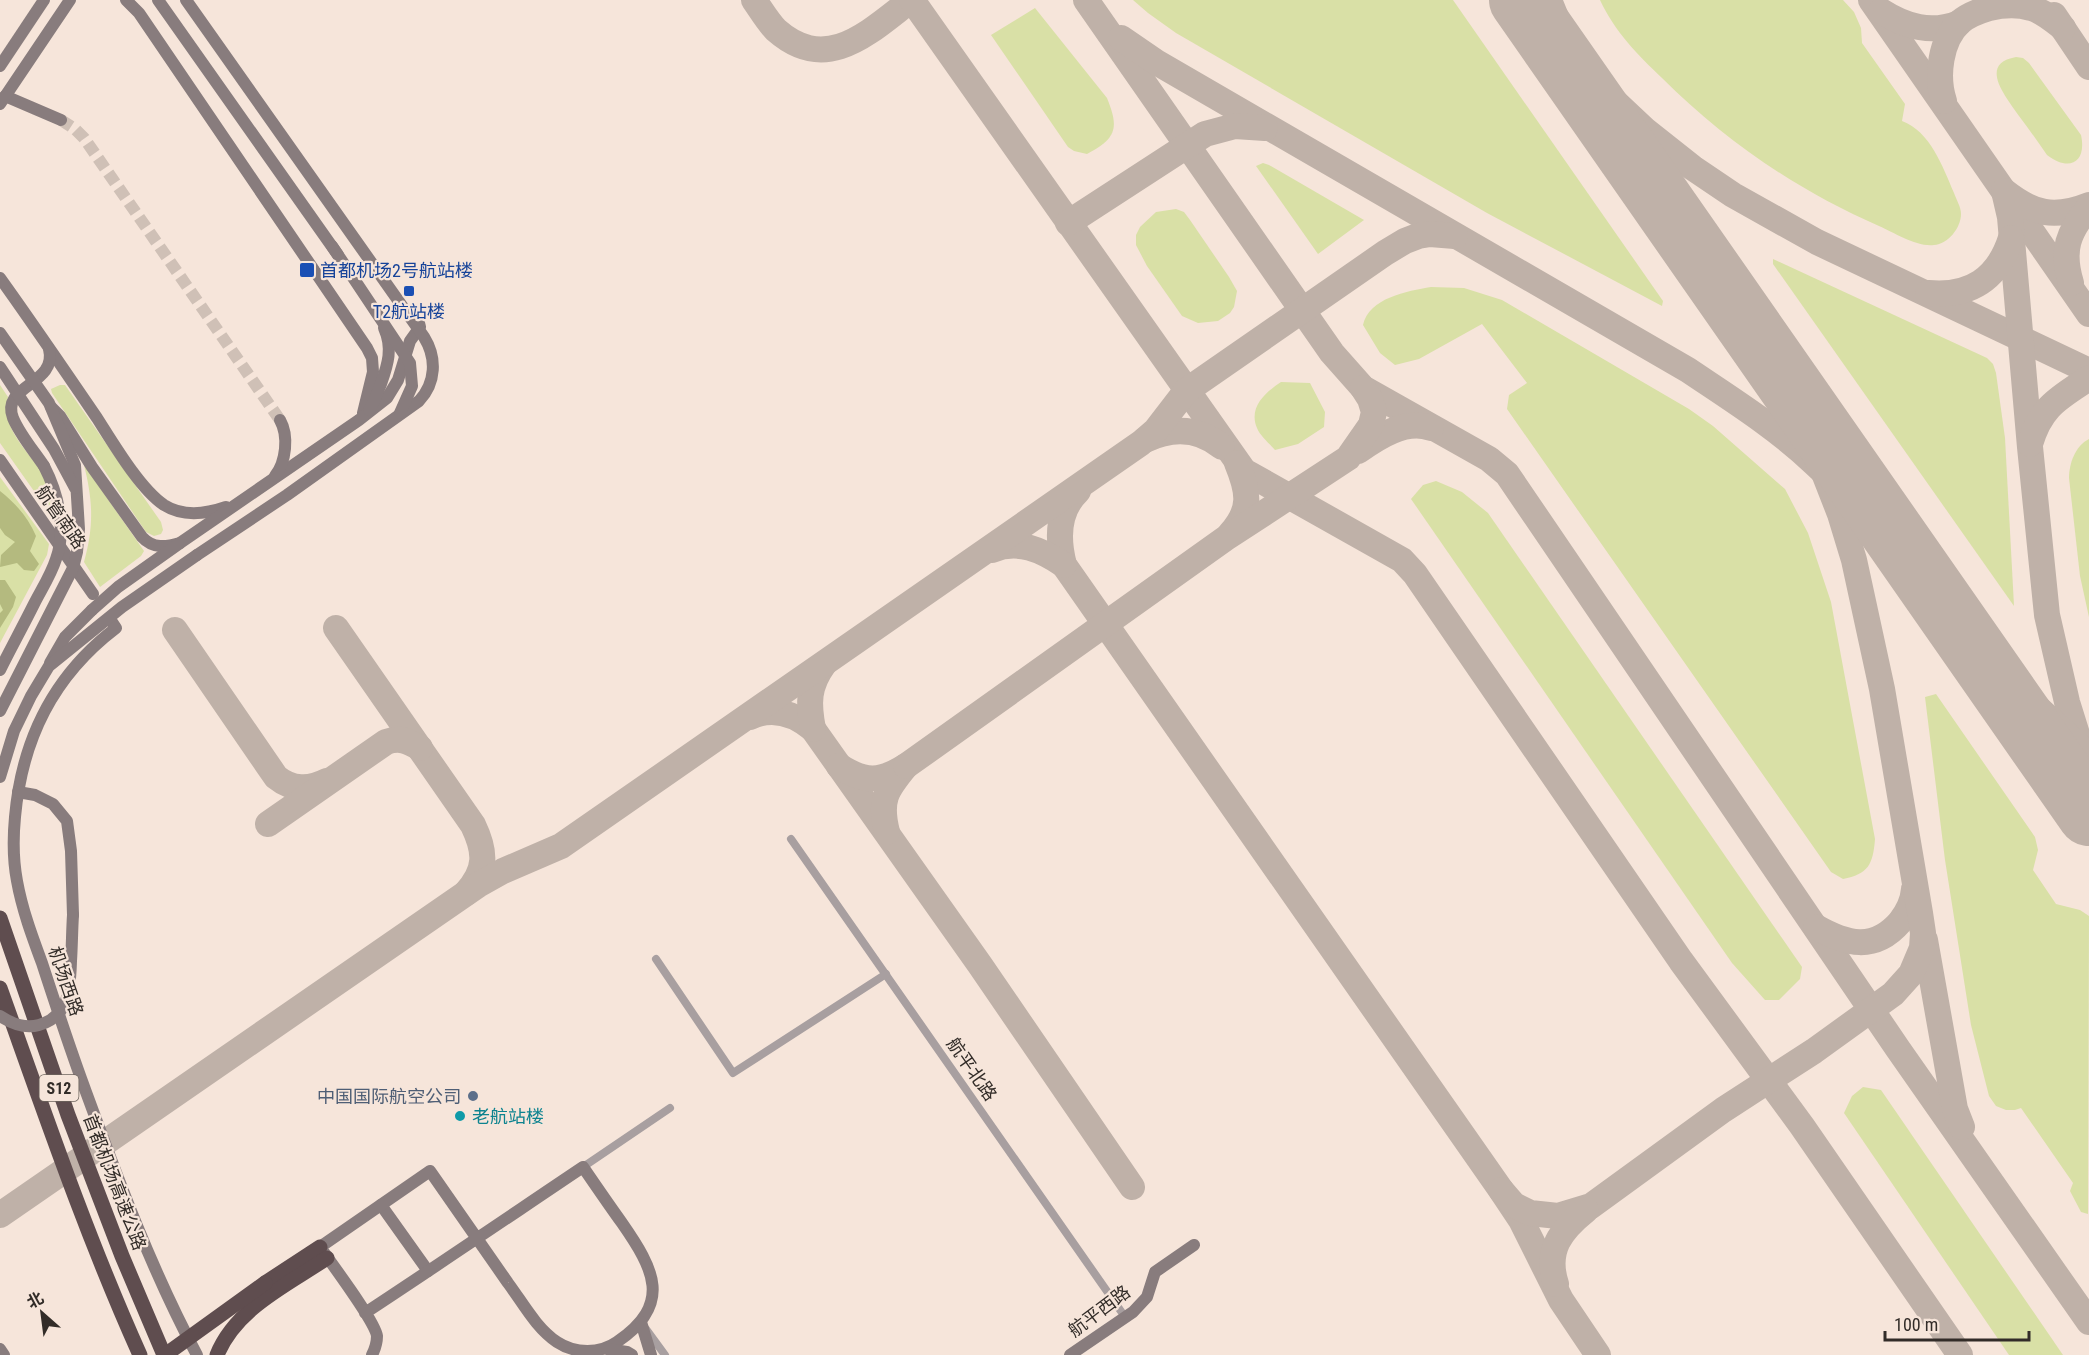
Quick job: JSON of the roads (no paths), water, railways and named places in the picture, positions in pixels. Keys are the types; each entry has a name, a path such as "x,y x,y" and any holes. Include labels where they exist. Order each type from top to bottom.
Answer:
{"highway":[{"name":"首都机场高速公路","path":"0,918 81,1148 122,1256 164,1355"},
{"name":"S12","path":"0,988 68,1179 111,1290 140,1355"},
{"path":"164,1355 323,1253"},
{"path":"217,1355 235,1324 270,1288"}],"street":[{"path":"0,66 44,0"},
{"path":"61,120 2,100 70,0"},
{"path":"59,15 81,0"},
{"path":"126,0 143,19 367,348 372,358 373,372 360,420"},
{"path":"159,0 333,249 385,330 390,349 388,365 372,405 360,420"},
{"path":"159,0 346,266 407,359 412,371 412,386 396,418"},
{"path":"46,669 122,607 419,401 429,389 433,371 433,360 426,341 186,0"},
{"path":"0,777 14,731 65,637 118,587 360,420 391,393 404,365 410,341 420,325 191,0"},
{"path":"0,278 145,486 162,504 180,511 202,514 249,497"},
{"path":"0,333 49,403 63,419 92,467 142,537 160,547 180,543"},
{"path":"41,376 51,359 47,343"},
{"path":"0,367 54,449 76,491"},
{"path":"0,670 53,568 59,548 60,531 58,502 53,485 44,466 14,420 11,409 12,401 16,394 41,376 50,373 60,374 74,383"},
{"path":"0,711 61,594 75,562 79,522 75,465 49,403"},
{"path":"270,482 281,467 284,457 285,432 280,420"},
{"name":"航管南路","path":"0,460 93,594"},
{"name":"机场西路","path":"114,625 90,649 58,688 27,750 14,826 15,866 28,924 68,1043 123,1193 160,1280 197,1355"},
{"path":"0,1016 19,1026 31,1027 49,1021 64,1006 71,984 73,915 71,851 67,821 53,804 35,795 18,792"},
{"name":"航平北路","path":"791,839 1125,1317"},
{"path":"656,959 733,1073 886,975"},
{"path":"365,1313 670,1108"},
{"path":"583,1167 650,1268 653,1289 647,1314 611,1352"},
{"path":"372,1355 377,1336 365,1313 323,1253 381,1205 430,1171 545,1333 560,1344 576,1350 627,1352 632,1355"},
{"path":"381,1205 428,1271"},
{"name":"航平西路","path":"1070,1355 1133,1312 1147,1297 1155,1272 1194,1245"},
{"path":"641,1322 651,1355"},
{"path":"641,1322 665,1355"},
{"path":"0,1349 4,1355"}],"tunnel":[{"path":"61,120 84,138 280,420"}],"place":[{"name":"首都机场2号航站楼","path":"307,270"},
{"name":"T2航站楼","path":"409,291"},
{"name":"中国国际航空公司","path":"473,1096"},
{"name":"老航站楼","path":"460,1116"}]}
